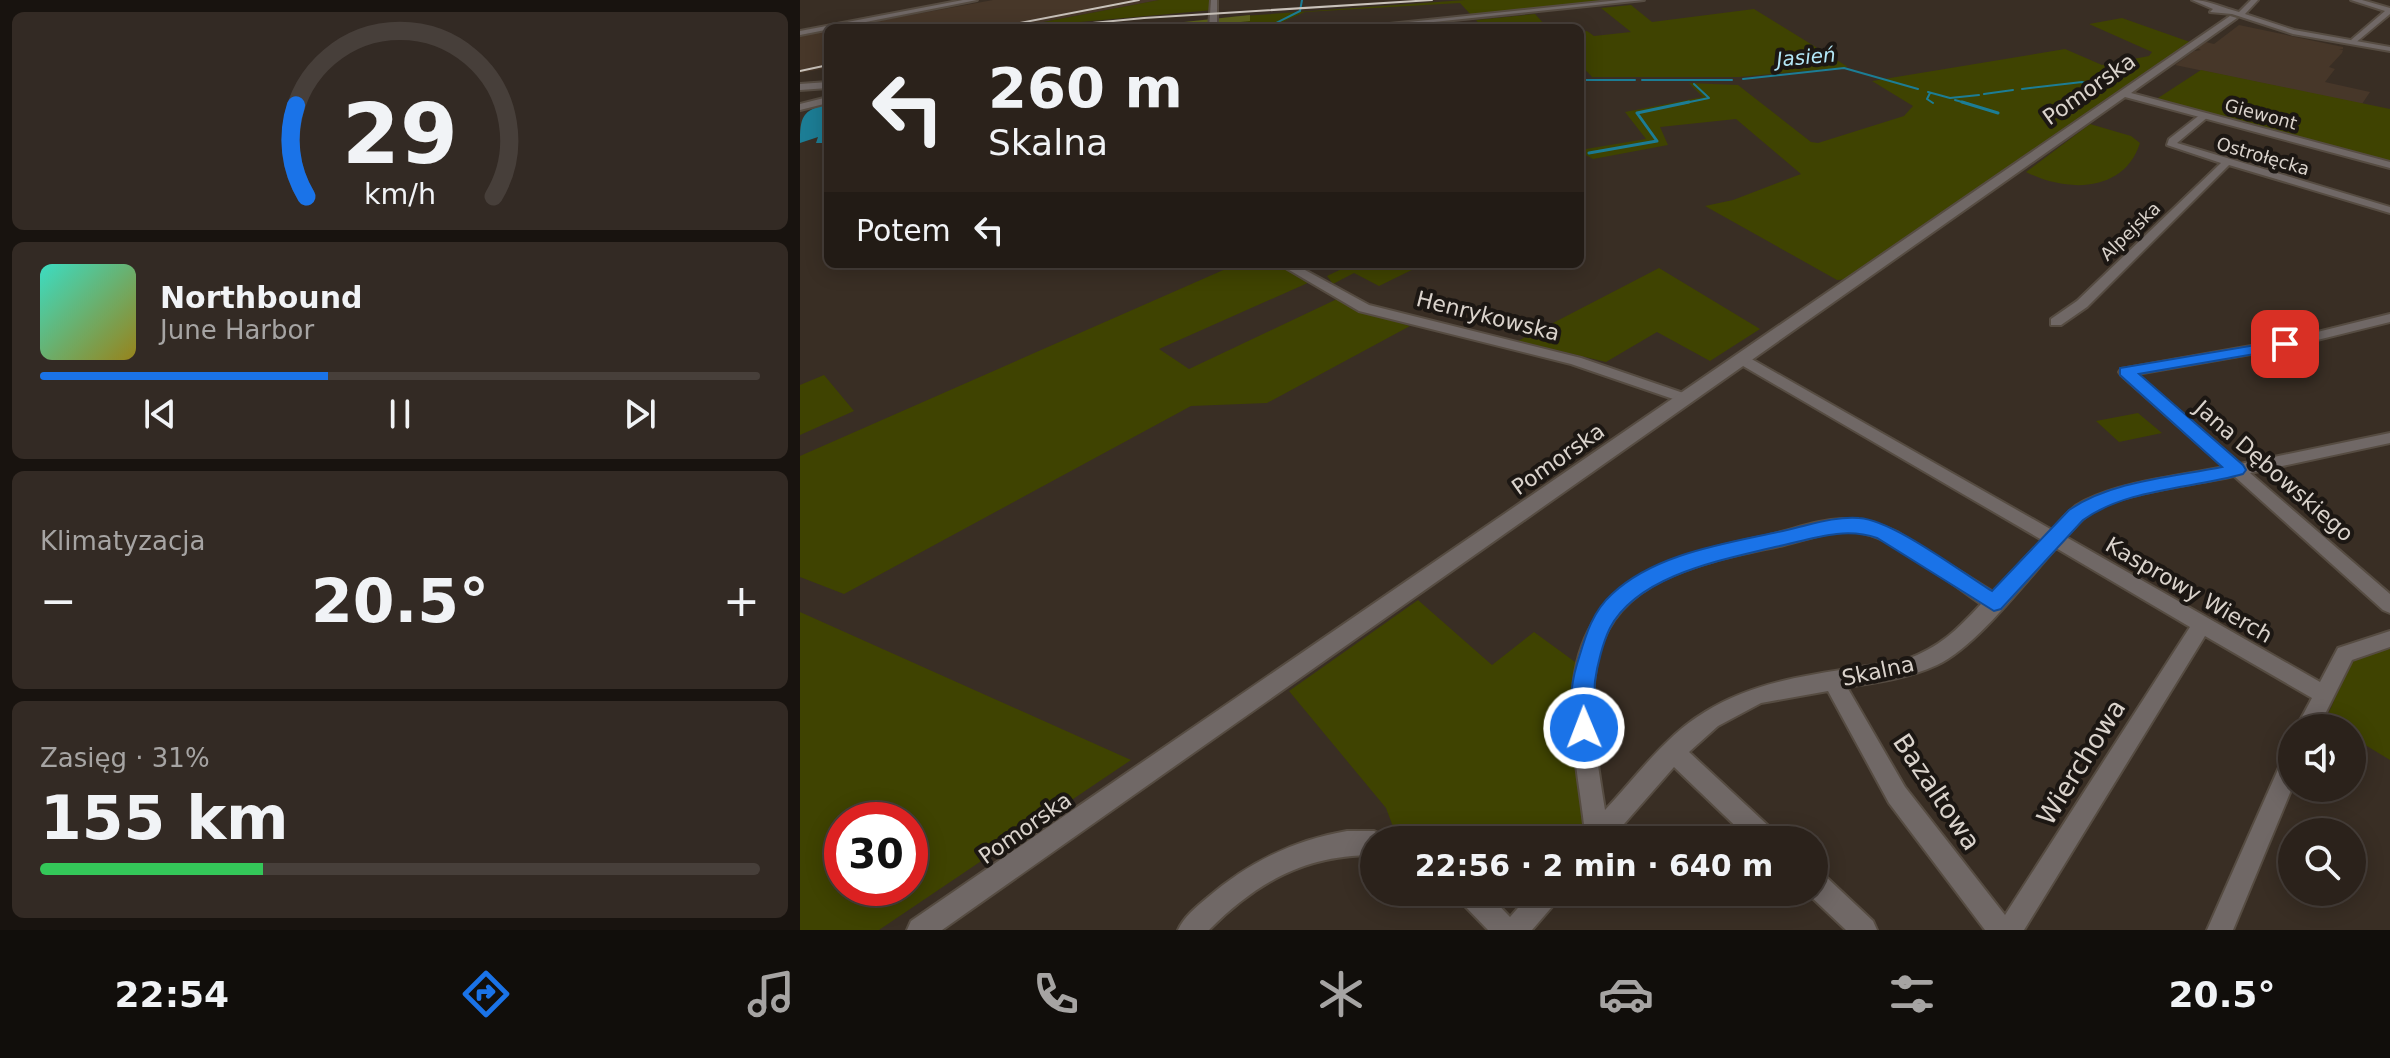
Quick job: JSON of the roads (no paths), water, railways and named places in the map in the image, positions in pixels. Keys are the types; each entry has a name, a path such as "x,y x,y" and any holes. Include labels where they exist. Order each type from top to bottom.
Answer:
{"street":[{"path":"965,4 974,0"},
{"path":"847,24 909,10 988,0"},
{"path":"1213,24 1214,0"},
{"path":"1396,24 1641,0"},
{"path":"2195,0 2220,14 2239,14 2293,32 2390,49"},
{"name":"Pomorska","path":"920,930 2123,94 2220,14 2239,14 2255,0"},
{"path":"2354,0 2390,10 2378,26 2354,42"},
{"path":"800,33 824,29"},
{"path":"800,87 824,85"},
{"name":"Giewont","path":"2123,94 2390,165"},
{"path":"800,107 824,101"},
{"name":"Ostrołęcka","path":"2204,116 2170,143 2226,163 2390,210"},
{"name":"Alpejska","path":"2056,322 2082,304 2226,163"},
{"name":"Henrykowska","path":"1292,268 1364,308 1576,361 1687,399"},
{"name":"Jana Dębowskiego","path":"2390,318 2285,344 2126,372 2390,605"},
{"name":"Kasprowy Wierch","path":"1743,360 2323,694"},
{"name":"Skalna","path":"1607,826 1673,752 1711,719 1758,695 1906,668 1932,658 1958,642 2076,515 2108,498 2390,438"},
{"path":"1595,826 1583,711 1589,657 1599,626 1611,608 1653,577 1687,562 1725,552 1832,527 1860,525 1884,533 1994,603"},
{"name":"Wierchowa","path":"2010,930 2201,625"},
{"path":"2314,714 2345,654 2390,639"},
{"name":"Bazaltowa","path":"1833,681 1897,795 2001,930"},
{"path":"1673,752 1752,826"},
{"path":"2220,930 2278,795"},
{"path":"1191,930 1230,893 1284,860 1324,845 1360,844"},
{"path":"1828,896 1864,930"},
{"path":"1482,906 1505,930"},
{"path":"1515,930 1536,906"}],"water":[{"path":"824,105 824,143 816,143 818,137 800,143 802,121 813,109"}],"waterway":[{"name":"Jasień","path":"1274,24 1300,11 1302,0"},
{"name":"Jasień","path":"1743,79 1844,68 1918,89"},
{"name":"Jasień","path":"1584,80 1635,80"},
{"name":"Jasień","path":"1642,80 1732,80"},
{"name":"Jasień","path":"2022,89 2082,82 2104,88"},
{"path":"1680,104 1709,98 1694,84"},
{"name":"Jasień","path":"1984,94 2013,90"},
{"name":"Jasień","path":"1928,92 1950,98 1979,95"},
{"path":"1930,93 1927,99 1933,103"},
{"name":"Jasień","path":"1955,100 1962,102"},
{"path":"1589,153 1657,141 1637,113 1689,102"},
{"path":"1962,102 1969,104"},
{"path":"1962,102 1998,113"}],"railway":[{"path":"1015,24 1139,0"},
{"path":"1082,24 1432,0"},
{"path":"800,71 824,66"}]}
